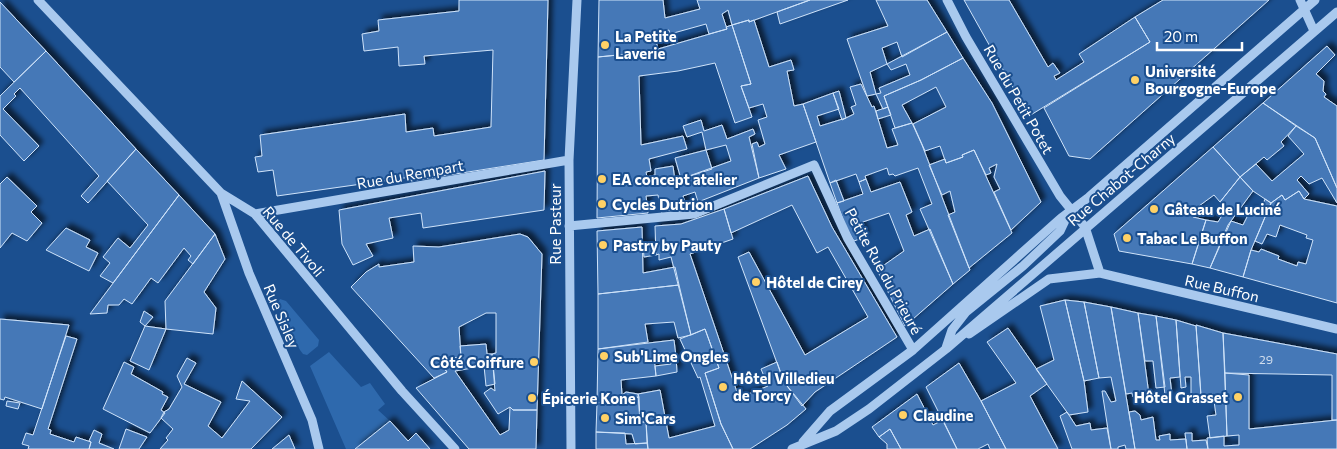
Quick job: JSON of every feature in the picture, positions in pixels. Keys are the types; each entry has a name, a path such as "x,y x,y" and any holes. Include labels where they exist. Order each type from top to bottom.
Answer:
{"street":[{"name":"Rue de Tivoli","path":"38,0 220,193 255,214 402,391 455,449"},
{"name":"Rue Pasteur","path":"571,449 569,160 578,0"},
{"name":"Rue du Petit Potet","path":"947,0 966,38 1070,210"},
{"path":"1300,0 1314,31"},
{"name":"Rue Chabot-Charny","path":"803,446 830,411 913,350 1070,210 1097,190 1315,0"},
{"name":"Rue Chabot-Charny","path":"792,449 836,431 869,409 946,349 1085,227 1337,12"},
{"name":"Rue du Rempart","path":"255,214 569,160"},
{"name":"Petite Rue du Prieuré","path":"569,226 694,214 814,164 848,239 913,350"},
{"name":"Petite Rue du Prieuré","path":"592,227 694,217 812,169 844,240 902,339"},
{"name":"Rue Sisley","path":"220,193 249,273 312,420 319,449"},
{"name":"Rue Chabot-Charny","path":"946,349 952,330 966,312 1023,266 1060,231 1070,210"},
{"path":"1070,210 1085,227 1100,273"},
{"name":"Rue Buffon","path":"946,349 1049,279 1100,273 1337,329"}],"shaded area":[{"path":"280,299 286,301 319,340 318,346 307,355 303,354 300,350 277,305"},
{"path":"329,352 361,387 370,383 385,404 378,410 390,421 355,449 346,449 310,366"}],"building":[{"path":"459,0 548,0 544,160 411,181 411,177 277,196 273,170 258,172 255,157 262,156 260,135 405,114 406,132 433,128 434,136 491,127 493,50 424,56 425,64 399,66 398,47 364,51 362,34 379,31 378,20 459,11"},
{"path":"599,0 663,0 665,18 700,9 697,0 810,0 749,22 749,20 732,25 728,10 722,14 727,29 709,34 706,24 670,34 669,30 655,34 658,51 598,57"},
{"path":"810,0 848,0 780,24 777,12"},
{"path":"876,0 927,0 947,32 902,57 897,42 882,48 887,64 870,72 876,94 867,96 847,39 888,26"},
{"path":"964,0 1009,0 1048,67 1053,63 1060,73 1054,76 1056,80 1084,62 1079,54 1135,17 1150,42 1029,116"},
{"name":"Université Bourgogne-Europe","path":"1163,0 1269,0 1090,159 1069,156 1044,108 1150,42 1135,17"},
{"path":"0,2 46,51 14,82 0,67"},
{"path":"749,20 749,22 754,20 769,67 791,60 794,70 787,71 794,106 803,104 816,142 779,155 786,169 759,178 752,144 757,142 759,147 765,144 758,120 767,117 763,104 749,108 741,86 751,84 732,25"},
{"path":"732,25 751,84 741,86 752,117 735,123 715,63 678,71 639,76 641,145 683,136 687,149 649,159 651,171 646,172 647,177 655,175 655,169 673,166 675,181 731,161 726,145 706,150 702,132 687,137 683,126 701,120 704,131 722,125 727,139 753,129 755,134 749,137 759,178 698,202 695,192 683,196 686,206 661,212 658,195 646,196 648,213 597,218 598,57 658,51 658,49 727,29 726,27"},
{"path":"947,32 963,58 921,80 884,96 888,107 883,109 876,94 881,93 879,88 910,75 906,64 891,70 887,64"},
{"path":"1327,46 1335,55 1316,74 1324,81 1323,91 1326,94 1324,97 1337,106 1337,188 1315,138 1263,103"},
{"path":"46,51 136,149 88,203 81,196 99,176 20,88 14,94 16,96 3,109 39,146 24,161 0,135 0,96"},
{"path":"963,58 992,103 1041,202 1011,230 994,192 1000,189 994,177 997,164 989,168 991,173 986,175 974,150 962,155 963,157 946,163 940,146 925,151 913,124 946,107 936,87 902,105 912,123 895,128 884,96 921,80"},
{"path":"861,84 872,107 874,106 887,148 898,145 892,129 912,123 970,270 953,284 920,209 932,204 918,168 895,176 893,174 889,175 887,168 865,176 866,179 859,182 856,174 830,183 803,104 833,93 839,109 817,116 820,126 846,118 854,114 851,107 856,105 850,87"},
{"path":"839,91 846,118 842,120 833,93"},
{"path":"1263,103 1296,126 1281,142 1284,146 1267,160 1264,157 1240,177 1213,147"},
{"path":"888,107 891,115 878,119 876,111"},
{"path":"1296,126 1315,138 1337,188 1337,203 1322,178 1309,184 1301,176 1297,180 1309,194 1304,199 1299,191 1285,200 1282,195 1271,203 1253,191 1240,177 1256,164 1272,181 1304,154 1288,136"},
{"path":"1213,147 1240,177 1220,202 1214,195 1199,206 1193,217 1206,220 1192,264 1119,251 1114,234"},
{"path":"136,149 179,195 113,283 100,276 110,263 103,257 118,238 130,248 148,225 107,181"},
{"path":"706,150 712,169 681,179 675,158"},
{"path":"974,150 1012,233 969,268 948,215 955,212 950,191 942,195 929,165 945,159 946,163 963,157 962,155"},
{"path":"545,171 544,210 423,228 421,213 389,218 393,238 366,244 373,256 353,265 342,244 339,210"},
{"name":"Hôtel de Cirey","path":"808,176 832,227 897,337 815,392 802,406 784,382 738,257 749,252 805,355 868,317 828,247 817,253 792,205 731,233 724,209"},
{"path":"7,177 37,206 31,212 42,223 27,241 12,233 0,248 0,184"},
{"path":"1240,177 1253,191 1228,225 1210,268 1192,264 1206,220 1218,222 1227,207 1220,202"},
{"path":"866,179 871,192 900,182 912,212 906,215 914,236 930,229 953,284 905,326 877,270 904,251 889,213 860,223 865,237 854,241 846,228 837,203 863,194 859,182"},
{"path":"836,180 844,201 837,203 830,183"},
{"path":"1299,191 1304,199 1337,206 1337,303 1243,277 1251,250 1259,252 1261,249 1279,256 1278,259 1297,266 1298,262 1306,264 1313,240 1306,238 1307,235 1280,225 1276,237 1267,234 1262,244 1255,241 1271,203 1282,195 1285,200"},
{"path":"179,195 215,234 193,264 188,260 191,256 184,248 158,283 151,278 132,304 124,299 119,305 108,305 107,313 90,314"},
{"path":"1265,199 1271,203 1251,250 1243,277 1210,268 1231,221 1243,225 1250,211 1259,214"},
{"path":"724,209 733,239 690,254 739,398 768,386 761,369 777,362 784,382 806,409 787,425 750,449 733,449 721,424 705,373 719,368 705,329 691,335 671,257 659,260 659,254 656,255 655,226 681,224"},
{"path":"642,227 643,273 675,267 679,285 598,294 597,231"},
{"path":"66,228 90,240 86,247 98,253 89,271 46,250"},
{"path":"215,234 225,259 204,292 216,308 213,334 166,329 165,301"},
{"path":"520,234 528,237 542,254 537,410 513,410 510,407 498,414 484,393 491,388 495,391 492,354 496,353 496,313 486,313 459,327 461,357 448,359 450,366 444,368 447,372 434,378 351,287 366,272 379,264 379,267 414,262 413,246 439,247"},
{"path":"656,244 656,255 644,257 643,245"},
{"path":"679,285 691,335 678,338 674,322 645,324 648,342 598,349 598,294"},
{"path":"1065,300 1084,302 1099,378 1084,381"},
{"path":"1065,300 1084,381 1088,412 1069,415 1036,369 1054,360 1040,306"},
{"path":"1084,302 1111,307 1135,449 1126,449 1125,445 1118,447 1118,449 1111,449 1102,391 1105,391 1111,402 1116,401 1111,377 1099,378"},
{"path":"1111,307 1138,313 1149,395 1133,397 1132,393 1126,394"},
{"path":"144,311 153,317 145,326 140,322"},
{"path":"1138,313 1156,316 1165,387 1156,388 1153,361 1145,361"},
{"path":"1156,316 1176,320 1180,377 1170,378 1172,395 1165,395"},
{"path":"0,319 69,325 42,409 5,397 4,400 0,399"},
{"path":"1176,320 1196,326 1201,397 1191,397 1191,377 1185,377 1186,387 1181,388"},
{"path":"1196,325 1223,333 1227,436 1210,438 1207,416 1216,415 1213,394 1201,395"},
{"path":"145,326 166,329 149,370 130,361"},
{"path":"1008,328 1047,384 1030,396 1058,449 1006,449 981,401 1016,383 987,342"},
{"path":"705,329 719,368 705,373 721,424 733,449 648,449 646,422 640,422 638,394 660,390 669,438 715,426 700,377 698,378 680,339"},
{"path":"1223,333 1337,354 1337,420 1332,420 1332,375 1225,373"},
{"path":"66,336 77,339 48,429 51,430 50,434 74,442 76,437 91,442 89,449 28,449 29,446 22,444 26,433 33,435"},
{"path":"674,340 676,357 654,357 656,376 621,380 622,395 626,392 638,394 639,397 597,403 598,349"},
{"path":"486,344 487,354 492,354 495,384 486,386 484,366 455,371 500,435 509,430 510,407 513,410 537,410 536,449 469,449 416,388 447,372 444,368 450,366 448,359 461,357 460,346"},
{"path":"670,357 676,357 677,372 656,376 655,366 671,364"},
{"path":"187,358 196,363 184,384 221,402 208,426 222,438 250,401 236,399 242,381 282,417 251,449 160,449 168,440 166,438 173,429 161,418 164,412 169,409 182,387 177,376"},
{"path":"124,362 134,367 131,374 163,392 162,394 168,397 161,410 165,413 150,433 103,409"},
{"path":"959,363 1006,449 990,449 988,444 978,449 957,449 926,387"},
{"name":"Hôtel Grasset","path":"1225,373 1249,375 1249,429 1337,420 1337,449 1208,449 1207,438 1224,436 1224,446 1239,445 1239,435 1227,436"},
{"path":"917,394 933,425 943,420 957,449 901,449 890,429 879,437 872,427"},
{"path":"639,397 640,422 646,422 647,443 635,444 632,434 596,432 597,403"},
{"path":"7,401 20,403 18,409 6,406"},
{"path":"1135,411 1140,415 1141,420 1153,417 1156,440 1160,440 1159,436 1170,434 1170,440 1186,439 1187,449 1135,449 1129,412"},
{"path":"1067,412 1076,426 1090,423 1091,430 1107,428 1111,449 1072,449 1060,416"},
{"path":"390,421 408,441 416,433 430,449 355,449"},
{"path":"126,429 147,437 139,449 119,449"},
{"path":"890,429 901,449 887,449 887,444 879,437"},
{"path":"94,430 102,434 99,443 114,449 89,449 91,442 89,441"},
{"path":"596,432 625,433 626,444 647,443 648,449 596,449"},
{"path":"1185,433 1192,433 1192,441 1206,440 1208,449 1187,449"},
{"path":"289,435 295,449 272,449"}],"place":[{"name":"La Petite Laverie","path":"605,45"},
{"name":"Université Bourgogne-Europe","path":"1135,80"},
{"name":"EA concept atelier","path":"602,179"},
{"name":"Cycles Dutrion","path":"602,204"},
{"name":"Gâteau de Luciné","path":"1154,209"},
{"name":"Tabac Le Buffon","path":"1127,238"},
{"name":"Pastry by Pauty","path":"603,245"},
{"name":"Hôtel de Cirey","path":"756,282"},
{"name":"Sub'Lime Ongles","path":"604,356"},
{"name":"Côté Coiffure","path":"534,362"},
{"name":"Hôtel Villedieu de Torcy","path":"723,387"},
{"name":"Hôtel Grasset","path":"1238,397"},
{"name":"Épicerie Kone","path":"532,398"},
{"name":"Claudine","path":"903,415"},
{"name":"Sim'Cars","path":"605,418"}]}
